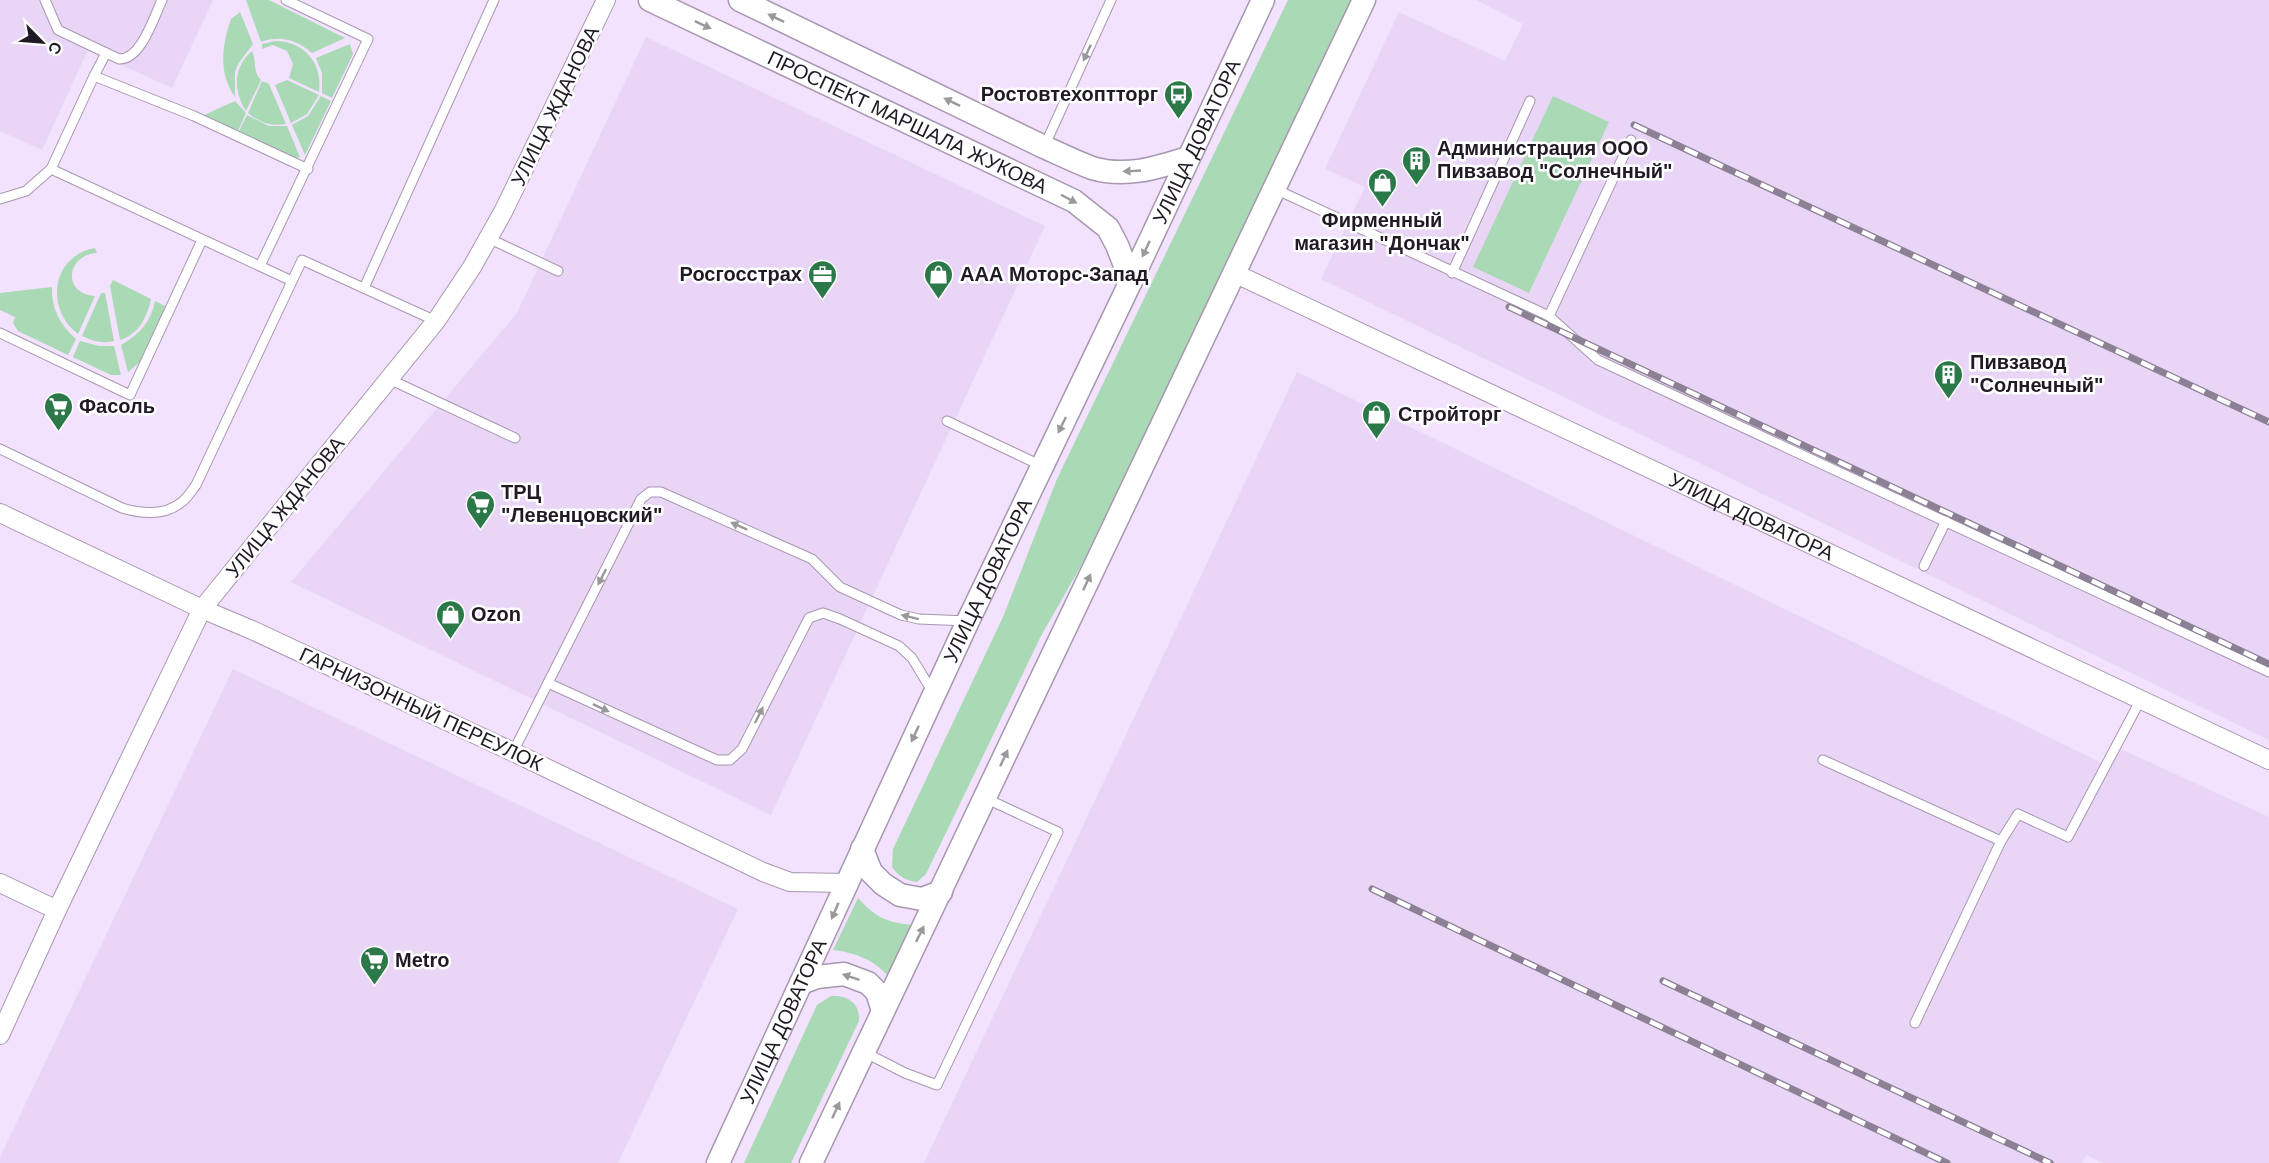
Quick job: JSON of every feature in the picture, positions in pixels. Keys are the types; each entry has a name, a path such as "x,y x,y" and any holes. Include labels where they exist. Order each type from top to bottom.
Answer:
{"street":[{"name":"УЛИЦА ЖДАНОВА","path":"0,1035 201,609 436,321 503,212 606,0"},
{"name":"ПРОСПЕКТ МАРШАЛА ЖУКОВА","path":"650,0 1074,201 1108,228 1131,281"},
{"name":"ПРОСПЕКТ МАРШАЛА ЖУКОВА","path":"740,0 1044,147 1093,168 1125,173 1151,170 1188,158"},
{"name":"УЛИЦА ДОВАТОРА","path":"718,1163 968,621 1263,0"},
{"path":"811,1163 1364,0"},
{"name":"УЛИЦА ДОВАТОРА","path":"1234,273 2269,760"},
{"name":"ГАРНИЗОННЫЙ ПЕРЕУЛОК","path":"0,513 201,609 513,752 763,872 790,882 847,883"},
{"path":"862,849 871,872 883,884 900,895 922,899 941,892"},
{"path":"0,883 57,910"},
{"path":"801,983 817,976 844,974 868,983 877,992 883,1011"}],"lane":[{"path":"45,0 58,30 124,59 138,50 162,0"},
{"path":"260,266 368,39 286,0"},
{"path":"364,288 494,0"},
{"path":"1044,147 1112,0"},
{"path":"0,199 26,191 51,169 106,52"},
{"path":"94,76 194,116 308,169"},
{"path":"1452,273 1530,101"},
{"path":"1549,316 1631,140"},
{"path":"51,169 292,281"},
{"path":"1275,189 1549,316 1598,360 2269,672"},
{"path":"488,238 558,271"},
{"path":"0,333 130,395 202,240"},
{"path":"0,449 122,508 139,513 160,512 183,502 196,485 302,260 436,321"},
{"path":"389,379 515,438"},
{"path":"947,422 1042,466"},
{"path":"513,752 641,499 650,492 661,492 812,559 840,586 902,615 919,619 968,621"},
{"path":"1924,566 1946,521"},
{"path":"548,683 717,760 730,760 742,749 809,618 823,613 899,646 912,658 934,694"},
{"path":"1915,1023 2001,841 2018,813 2068,837 2141,699"},
{"path":"1823,760 2001,841"},
{"path":"864,1052 905,1073 937,1085 1058,832 985,798"}],"shaded area":[{"path":"0,0 213,0 172,88 88,50 42,150 0,131"},
{"path":"1476,0 2269,0 2269,740 1321,279 1365,187 1325,169 1399,12 1505,61 1523,24"},
{"path":"646,37 1045,226 771,815 291,582 517,313"},
{"path":"1297,372 2106,765 2114,746 2269,817 2269,1163 2103,1163 2086,1155 2082,1163 924,1163"},
{"path":"233,669 738,909 618,1163 0,1163 0,1157"}],"green space":[{"path":"246,0 269,0 345,38 312,53 288,40 275,39 261,42"},
{"path":"1288,0 1354,0 1082,564 1041,636 926,874 917,882 906,879 892,867 893,849 1003,617 1057,479"},
{"path":"240,12 253,44 238,64 235,72 235,97 226,78 223,59 225,39 231,19"},
{"path":"275,41 303,49 318,72 319,92 289,78 293,64 287,51 273,45 262,49 262,44"},
{"path":"350,44 353,54 332,98 322,93 322,73 316,58"},
{"path":"252,51 256,73 261,80 246,111 239,95 237,80 241,64"},
{"path":"287,80 319,95 307,114 291,123 275,85"},
{"path":"262,81 269,84 286,124 266,123 248,113"},
{"path":"321,96 331,101 305,155 292,125 308,116"},
{"path":"1553,96 1609,122 1529,293 1473,267"},
{"path":"235,101 246,113 237,133 202,116"},
{"path":"247,115 269,126 287,126 300,157 295,158 238,133"},
{"path":"95,248 97,253 79,260 72,274 77,289 84,294 95,296 78,334 67,323 61,311 57,298 58,285 69,261 80,253"},
{"path":"113,280 151,299 141,324 132,334 120,340 110,286"},
{"path":"52,287 53,302 58,316 65,328 76,339 68,355 18,331 13,323 15,317 0,310 0,293"},
{"path":"101,293 105,293 114,341 98,342 82,336"},
{"path":"155,301 167,307 141,361 128,372 121,345 143,327 151,315"},
{"path":"80,341 99,346 114,346 121,375 111,375 73,357"},
{"path":"858,898 882,918 896,923 914,925 889,977 864,958 833,950"},
{"path":"831,996 843,997 852,1001 857,1009 859,1021 791,1163 744,1163 817,1005"}],"railway":[{"path":"1634,125 2269,422"},
{"path":"1509,307 2269,664"},
{"path":"1372,889 1947,1163"},
{"path":"1663,981 2050,1163"}],"place":[{"name":"Ростовтехоптторг","path":"1179,120"},
{"name":"Администрация ООО Пивзавод \"Солнечный\"","path":"1416,186"},
{"name":"Фирменный магазин \"Дончак\"","path":"1382,208"},
{"name":"Росгосстрах","path":"823,300"},
{"name":"ААА Моторс-Запад","path":"939,300"},
{"name":"Пивзавод \"Солнечный\"","path":"1949,400"},
{"name":"Фасоль","path":"58,432"},
{"name":"Стройторг","path":"1377,440"},
{"name":"ТРЦ \"Левенцовский\"","path":"480,530"},
{"name":"Ozon","path":"450,640"},
{"name":"Metro","path":"374,986"}]}
